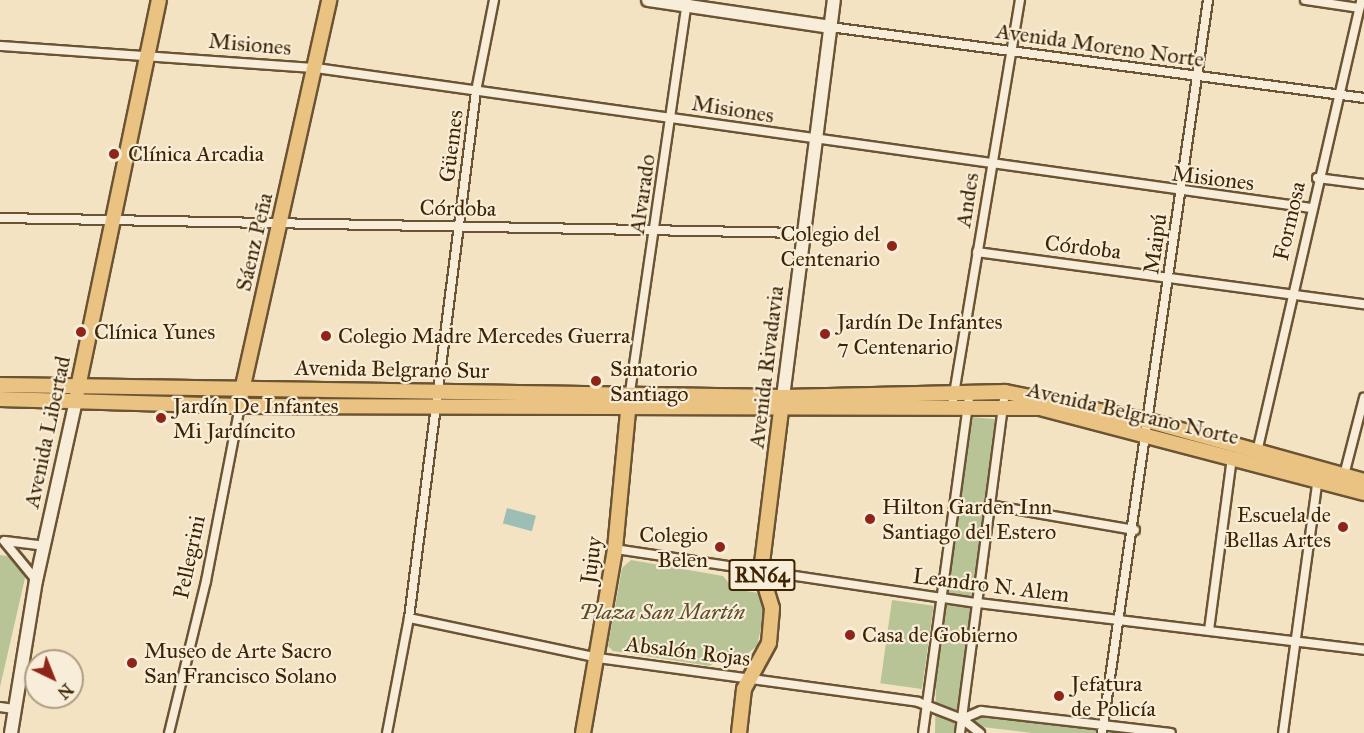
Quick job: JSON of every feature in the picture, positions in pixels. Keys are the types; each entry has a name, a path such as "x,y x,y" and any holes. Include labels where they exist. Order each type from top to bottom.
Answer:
{"main road":[{"name":"Avenida Libertad","path":"11,733 36,581 159,0"},
{"name":"Sáenz Peña","path":"242,388 316,68 329,0"},
{"path":"648,0 687,3 830,27"},
{"name":"Avenida Rivadavia","path":"739,733 750,677 767,650 772,612 761,571 814,140 834,0"},
{"name":"Avenida Belgrano Sur","path":"0,385 242,388 629,407 782,403"},
{"name":"Pellegrini","path":"240,406 242,388"},
{"name":"Avenida Belgrano Sur","path":"0,399 76,399 240,406 630,392 782,403"},
{"name":"Jujuy","path":"583,733 598,658 615,549 630,392"},
{"name":"Avenida Belgrano Norte","path":"782,403 953,399 970,392 1005,392 1148,428 1257,452 1343,481 1364,493"},
{"name":"Avenida Belgrano Norte","path":"953,399 968,407 1040,408 1148,428 1232,456 1319,474"},
{"name":"Avenida Belgrano Norte","path":"1343,481 1364,481"}],"street":[{"name":"Güemes","path":"387,733 409,618 476,92 494,0"},
{"name":"Andes","path":"953,399 1020,0"},
{"name":"Maipú","path":"1102,729 1135,530 1208,0"},
{"path":"1305,0 1360,4"},
{"name":"Alvarado","path":"630,392 656,231 687,3"},
{"name":"Formosa","path":"1257,452 1290,292 1336,95 1360,4"},
{"name":"Avenida Moreno Norte","path":"830,27 1197,78 1364,98"},
{"name":"Misiones","path":"0,46 148,52 316,68 1181,192 1311,208"},
{"path":"1317,178 1364,184"},
{"name":"Córdoba","path":"0,218 112,222 804,233"},
{"name":"Córdoba","path":"977,252 1364,303"},
{"path":"923,733 970,392"},
{"path":"960,733 1005,392"},
{"path":"1343,481 1364,398"},
{"name":"Pellegrini","path":"169,733 206,581 240,406"},
{"path":"1209,630 1232,456"},
{"path":"1283,733 1319,474"},
{"path":"990,505 1135,530"},
{"path":"2,541 44,546"},
{"path":"2,541 36,581"},
{"name":"Leandro N. Alem","path":"615,549 978,603 1364,650"},
{"name":"Absalón Rojas","path":"409,618 598,658 750,677 928,705 962,719 980,733"},
{"path":"0,707 14,709"},
{"path":"962,719 981,711 1102,729 1171,733"}],"green space":[{"path":"971,417 995,419 954,733 935,733 936,680"},
{"path":"0,555 12,557 25,578 0,687"},
{"name":"Plaza San Martín","path":"631,560 723,576 734,589 758,593 765,610 757,646 742,658 721,657 710,666 613,651 608,646 622,568"},
{"path":"892,600 934,606 922,689 880,683"},
{"path":"977,715 1145,733 1032,733 974,726"}],"water":[{"path":"507,508 536,516 532,531 503,523"}],"place":[{"name":"Clínica Arcadia","path":"114,154"},
{"name":"Colegio del Centenario","path":"892,246"},
{"name":"Clínica Yunes","path":"81,332"},
{"name":"Jardín De Infantes 7 Centenario","path":"825,334"},
{"name":"Colegio Madre Mercedes Guerra","path":"326,336"},
{"name":"Sanatorio Santiago","path":"596,381"},
{"name":"Jardín De Infantes Mi Jardíncito","path":"161,418"},
{"name":"Hilton Garden Inn Santiago del Estero","path":"870,519"},
{"name":"Escuela de Bellas Artes","path":"1343,527"},
{"name":"Colegio Belen","path":"720,547"},
{"name":"Casa de Gobierno","path":"850,635"},
{"name":"Museo de Arte Sacro San Francisco Solano","path":"132,663"},
{"name":"Jefatura de Policía","path":"1059,696"}]}
